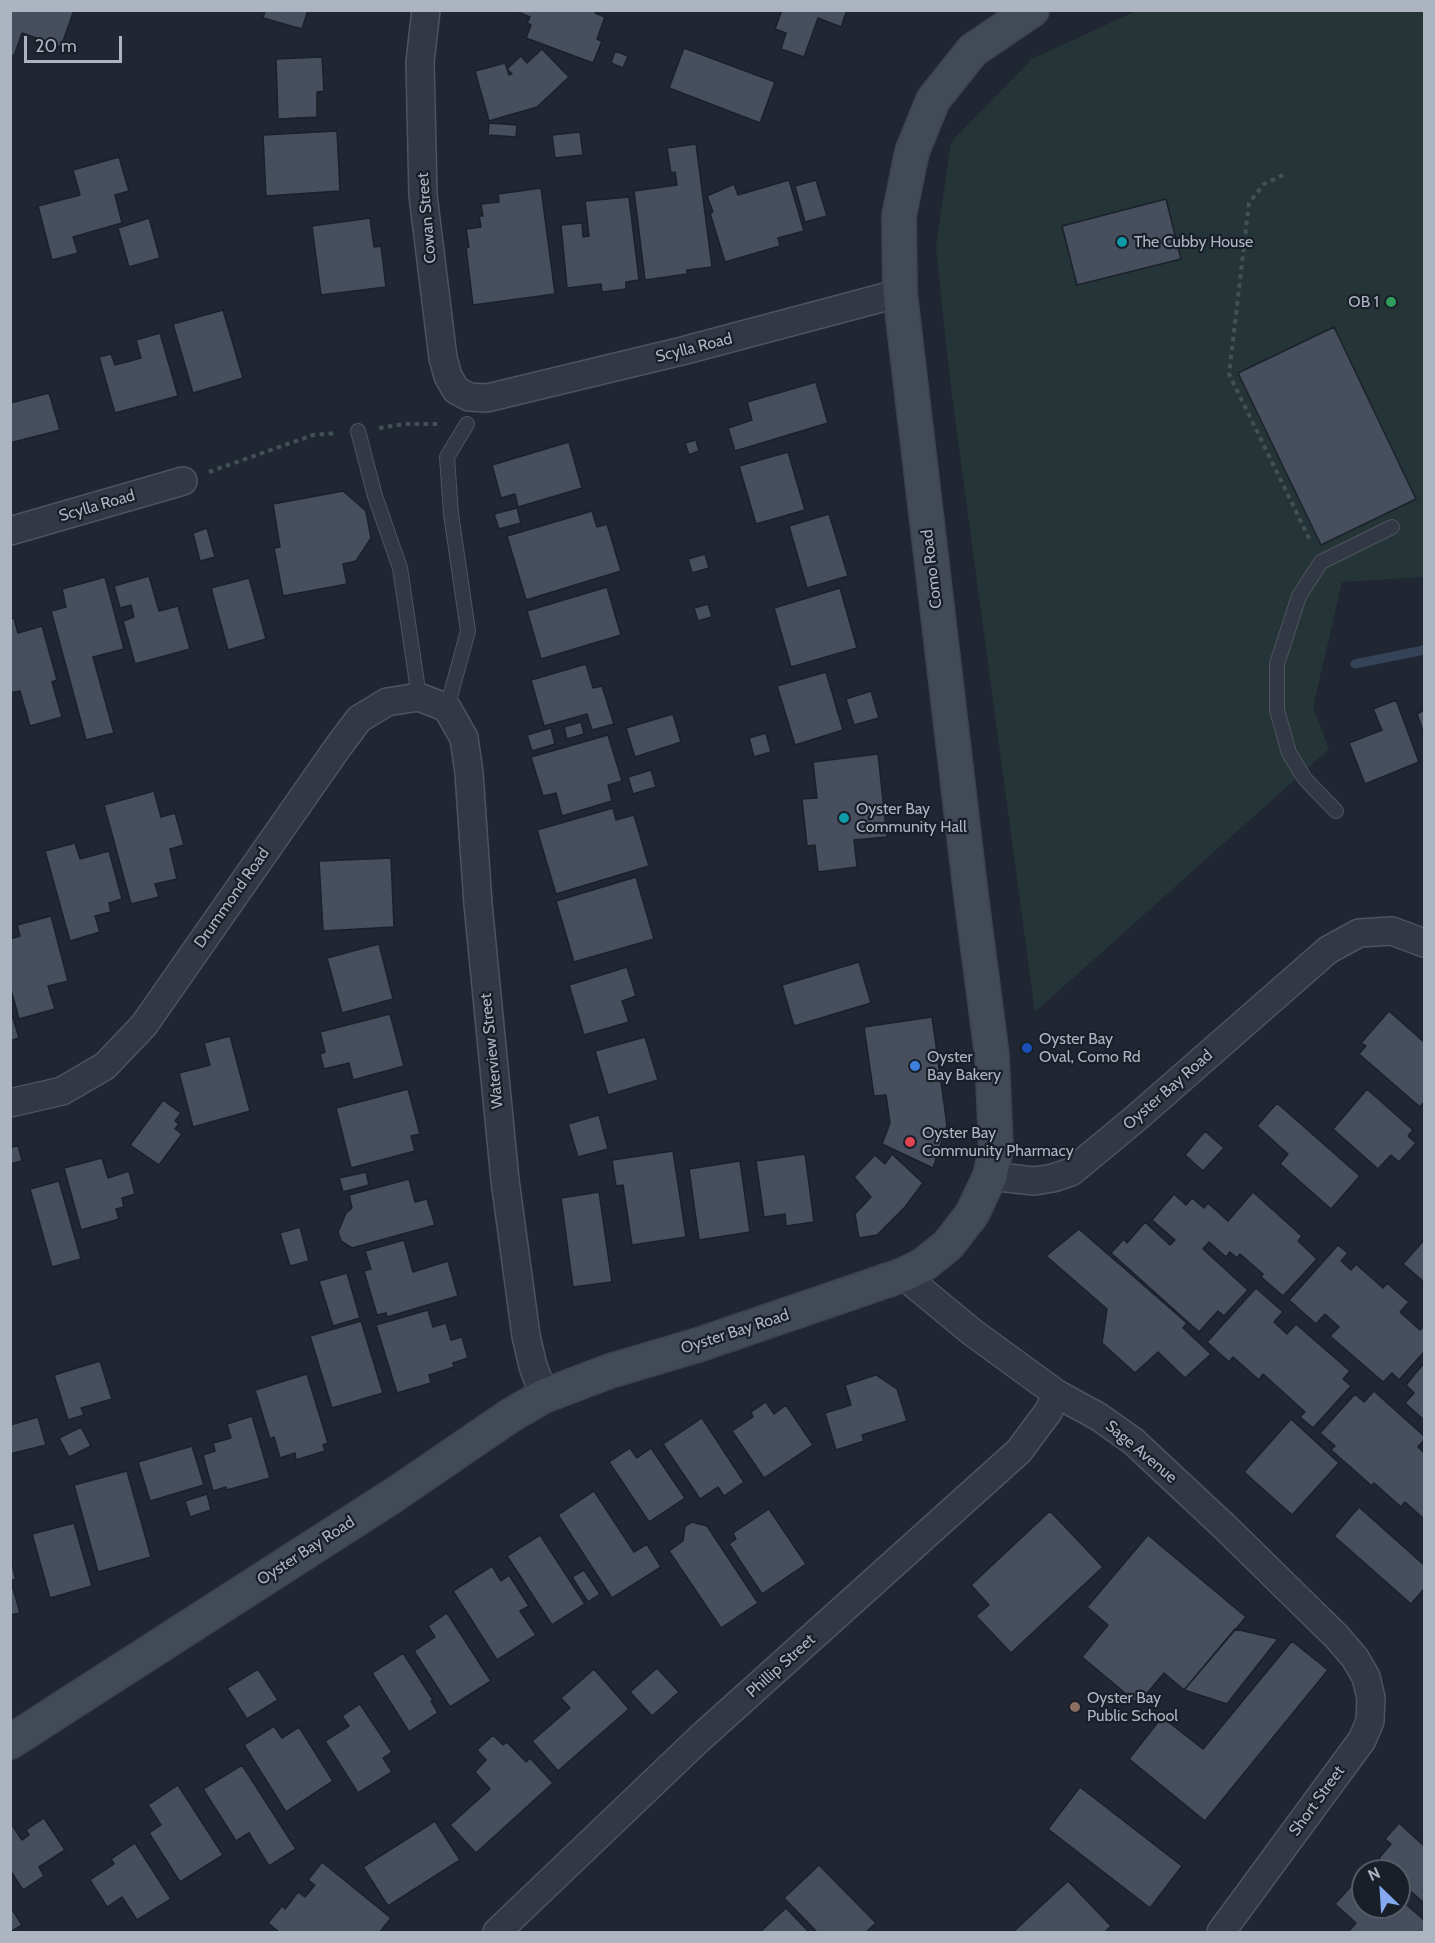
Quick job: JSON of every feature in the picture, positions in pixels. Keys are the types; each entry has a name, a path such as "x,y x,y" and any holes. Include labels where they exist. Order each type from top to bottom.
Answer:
{"street":[{"name":"Cowan Street","path":"426,10 420,62 423,195 443,358 448,376 456,390 469,397 487,398"},
{"name":"Como Road","path":"990,1176 996,1149 992,1056 969,884 900,293 899,216 912,152 933,100 974,50 1032,10"},
{"name":"Scylla Road","path":"487,398 682,351 900,293"},
{"name":"Scylla Road","path":"10,531 183,481"},
{"name":"Drummond Road","path":"10,1103 62,1091 105,1066 144,1025 359,719 387,702 418,697 447,708"},
{"name":"Waterview Street","path":"447,708 464,738 469,773 478,904 505,1180 526,1336 533,1366 544,1396"},
{"name":"Oyster Bay Road","path":"10,1742 544,1396 610,1371 698,1345 903,1275 923,1265 948,1245 972,1214 990,1176 1034,1181 1071,1172 1328,950 1359,933 1392,930 1425,943"},
{"name":"Sage Avenue","path":"903,1275 972,1332 1057,1394 1099,1417 1133,1441 1226,1528 1337,1637 1355,1658"},
{"name":"Phillip Street","path":"497,1932 699,1739 1019,1451 1048,1412 1057,1394"},
{"name":"Short Street","path":"1221,1932 1362,1740 1370,1721 1371,1698 1366,1677 1355,1658"}],"lane":[{"path":"447,708 468,631 450,514 447,456 466,424"},
{"path":"358,431 375,496 400,568 418,697"},
{"path":"1336,811 1305,779 1289,753 1277,710 1277,664 1299,596 1321,562 1392,527"}],"path":[{"path":"1283,175 1263,184 1249,203 1229,374 1321,562"},
{"path":"183,481 313,435 358,431"}],"shaded area":[{"path":"1136,11 1424,11 1424,577 1342,582 1313,707 1329,749 1035,1012 951,388 936,247 951,142 1032,59"}],"building":[{"path":"10,10 74,10 61,47 22,33 14,56 10,55"},
{"path":"265,10 308,10 302,29 263,18"},
{"path":"513,10 596,10 595,13 605,17 597,39 602,41 593,63 526,38 531,25 527,23 530,17"},
{"path":"782,10 847,10 841,27 818,18 804,57 781,49 786,33 775,29"},
{"path":"684,48 775,82 760,123 669,88"},
{"path":"542,49 569,77 537,107 489,121 475,71 505,63 507,69 521,56 527,63"},
{"path":"615,51 628,56 623,68 611,63"},
{"path":"322,57 324,91 317,92 317,117 278,119 276,59"},
{"path":"489,123 517,125 516,137 488,135"},
{"path":"337,131 340,191 266,196 263,135"},
{"path":"580,132 583,155 555,158 552,135"},
{"path":"696,144 712,267 687,270 687,274 645,280 634,191 677,185 675,172 671,173 667,148"},
{"path":"119,157 129,191 115,195 122,223 73,237 78,253 52,260 38,206 80,195 73,170"},
{"path":"789,180 804,231 778,238 780,246 725,262 707,196 734,184 738,195"},
{"path":"816,180 827,216 805,222 795,186"},
{"path":"541,188 555,294 473,305 466,229 481,227 479,216 483,216 481,204 499,202 498,194"},
{"path":"629,197 639,280 626,282 626,289 602,292 601,284 567,288 561,225 582,223 583,237 589,236 585,201"},
{"name":"The Cubby House","path":"1166,199 1181,259 1077,285 1062,226"},
{"path":"149,218 160,258 129,267 118,228"},
{"path":"370,218 374,247 381,246 386,287 321,295 312,226"},
{"path":"223,310 243,378 193,393 173,324"},
{"path":"1334,327 1416,499 1321,545 1238,373"},
{"path":"160,333 178,396 115,413 99,357 111,354 115,365 141,358 136,340"},
{"path":"816,382 828,423 735,451 728,428 752,420 747,402"},
{"path":"49,393 60,430 10,443 10,403"},
{"path":"696,440 699,451 689,455 685,443"},
{"path":"569,442 582,488 518,507 515,494 501,498 492,465"},
{"path":"788,452 805,510 756,524 739,466"},
{"path":"343,491 366,511 371,538 356,561 343,564 347,584 283,596 274,548 280,547 273,504"},
{"path":"517,508 521,523 499,529 494,514"},
{"path":"592,511 597,527 607,524 621,571 526,600 507,536"},
{"path":"829,514 848,576 807,588 789,526"},
{"path":"207,528 215,557 200,561 193,533"},
{"path":"705,554 709,568 692,573 688,559"},
{"path":"149,576 159,611 178,606 190,649 135,664 123,621 134,617 131,605 120,608 114,586"},
{"path":"105,577 124,649 93,657 114,733 86,740 51,611 66,607 62,589"},
{"path":"249,578 266,639 228,650 211,588"},
{"path":"607,587 621,635 541,659 527,611"},
{"path":"840,588 857,648 791,667 774,608"},
{"path":"708,604 712,617 698,621 694,608"},
{"path":"14,618 18,633 42,626 57,680 52,682 62,717 30,726 20,691 10,693 10,619"},
{"path":"586,664 593,688 602,686 614,724 592,730 587,714 544,726 531,680"},
{"path":"826,672 843,730 795,745 777,686"},
{"path":"871,691 879,718 854,725 846,699"},
{"path":"1396,700 1419,762 1365,784 1349,743 1382,730 1373,709"},
{"path":"1424,710 1424,734 1417,714"},
{"path":"673,714 681,742 635,757 626,728"},
{"path":"581,722 584,734 567,739 564,727"},
{"path":"551,728 555,744 532,751 527,735"},
{"path":"766,733 771,752 754,757 749,738"},
{"path":"608,735 622,781 608,785 612,801 562,816 556,793 543,796 531,757"},
{"name":"Oyster Bay Community Hall","path":"878,754 887,837 854,840 857,867 818,872 815,845 807,846 802,799 817,798 813,762"},
{"path":"651,770 656,787 633,794 628,777"},
{"path":"154,791 161,817 175,813 184,845 170,849 177,879 155,884 159,897 131,904 104,805"},
{"path":"613,808 616,820 634,815 649,866 556,894 537,830"},
{"path":"75,843 80,859 109,851 122,899 109,903 111,912 95,916 100,932 70,941 45,851"},
{"path":"391,858 394,927 323,931 319,861"},
{"path":"636,877 654,939 574,962 556,901"},
{"path":"51,916 68,981 48,986 55,1009 19,1019 10,986 10,939 20,936 17,925"},
{"path":"379,944 393,999 342,1013 327,958"},
{"path":"859,962 871,1003 794,1026 782,985"},
{"path":"627,967 636,996 622,1001 629,1022 584,1035 569,985"},
{"path":"10,1008 19,1038 10,1041"},
{"path":"1389,1011 1424,1042 1424,1102 1420,1107 1359,1054 1366,1046 1361,1043"},
{"path":"390,1014 404,1066 353,1080 349,1063 324,1069 320,1054 325,1052 320,1032"},
{"path":"932,1017 947,1125 933,1168 882,1144 890,1123 886,1095 874,1096 864,1027"},
{"path":"230,1036 250,1111 193,1127 179,1073 210,1065 204,1043"},
{"path":"645,1037 658,1080 608,1095 595,1051"},
{"path":"408,1089 420,1134 411,1136 415,1151 351,1168 336,1108"},
{"path":"1367,1089 1413,1130 1408,1136 1416,1143 1399,1162 1391,1155 1378,1169 1333,1129"},
{"path":"163,1100 181,1113 175,1121 179,1124 175,1129 182,1134 159,1165 130,1145"},
{"path":"1277,1103 1360,1176 1331,1209 1280,1164 1288,1154 1257,1126"},
{"path":"599,1115 608,1149 578,1157 568,1124"},
{"path":"1205,1131 1224,1148 1203,1171 1185,1155"},
{"path":"18,1145 22,1161 10,1164 10,1148"},
{"path":"673,1151 686,1237 632,1245 623,1185 616,1186 612,1160"},
{"path":"805,1154 814,1222 786,1226 785,1214 764,1217 756,1161"},
{"path":"892,1154 923,1183 905,1207 877,1235 859,1238 855,1214 871,1197 854,1177 875,1155 885,1164"},
{"path":"102,1158 108,1178 129,1171 135,1194 122,1198 124,1207 116,1209 119,1219 81,1230 64,1168"},
{"path":"740,1161 750,1232 699,1240 689,1169"},
{"path":"366,1172 369,1185 343,1192 339,1178"},
{"path":"409,1179 415,1202 427,1199 435,1225 352,1248 341,1241 338,1232 346,1213 352,1208 349,1195"},
{"path":"59,1181 81,1259 52,1267 30,1189"},
{"path":"599,1192 612,1282 573,1287 561,1198"},
{"path":"1253,1192 1302,1236 1298,1241 1317,1259 1283,1296 1240,1254 1237,1258 1230,1252 1226,1257 1209,1242 1203,1249 1248,1290 1224,1316 1218,1311 1199,1332 1111,1253 1124,1239 1127,1243 1145,1222 1170,1245 1175,1240 1152,1220 1174,1194 1186,1205 1192,1198 1204,1208 1208,1203 1228,1221"},
{"path":"300,1227 309,1261 290,1266 280,1233"},
{"path":"1079,1229 1187,1323 1183,1328 1211,1354 1185,1378 1158,1352 1135,1373 1102,1343 1107,1309 1046,1256"},
{"path":"404,1240 413,1272 448,1261 458,1296 387,1317 386,1313 377,1315 364,1271 371,1269 365,1251"},
{"path":"1424,1240 1424,1282 1403,1264"},
{"path":"1338,1245 1348,1253 1341,1261 1351,1270 1356,1264 1383,1288 1387,1283 1409,1302 1400,1312 1420,1330 1424,1328 1424,1352 1399,1380 1392,1373 1383,1382 1330,1336 1339,1327 1325,1314 1316,1324 1289,1300"},
{"path":"347,1273 360,1318 333,1326 319,1281"},
{"path":"1256,1288 1283,1312 1274,1322 1287,1334 1296,1324 1350,1371 1343,1379 1351,1386 1313,1428 1300,1417 1305,1412 1263,1374 1259,1380 1233,1357 1229,1362 1207,1342"},
{"path":"428,1310 433,1327 446,1323 451,1340 462,1337 468,1358 453,1363 454,1367 429,1375 431,1383 397,1393 376,1325"},
{"path":"361,1321 383,1393 332,1408 310,1336"},
{"path":"100,1361 112,1399 81,1408 84,1415 68,1420 54,1375"},
{"path":"1424,1363 1424,1420 1405,1403 1414,1393 1406,1385"},
{"path":"307,1374 328,1443 323,1445 325,1451 296,1460 295,1453 280,1458 274,1437 270,1439 255,1390"},
{"path":"876,1375 897,1389 907,1421 862,1435 864,1441 836,1450 825,1413 851,1405 845,1385"},
{"path":"1374,1391 1424,1436 1424,1440 1418,1447 1424,1453 1424,1519 1405,1502 1401,1507 1374,1483 1372,1486 1331,1450 1335,1446 1320,1433 1355,1394 1364,1402"},
{"path":"766,1402 774,1414 786,1405 813,1445 764,1478 732,1431 753,1417 751,1412"},
{"path":"252,1416 270,1478 227,1490 226,1487 213,1491 203,1455 215,1451 213,1443 231,1438 227,1424"},
{"path":"38,1417 46,1445 10,1454 10,1425"},
{"path":"702,1418 744,1482 724,1496 718,1487 700,1499 663,1444"},
{"path":"1291,1419 1339,1463 1292,1515 1244,1472"},
{"path":"81,1427 91,1446 69,1457 59,1438"},
{"path":"192,1446 204,1485 150,1501 138,1462"},
{"path":"630,1448 637,1458 651,1448 685,1498 649,1522 609,1462"},
{"path":"127,1471 151,1557 98,1572 74,1485"},
{"path":"594,1491 634,1552 647,1544 661,1567 612,1598 558,1515"},
{"path":"207,1494 211,1510 190,1517 185,1501"},
{"path":"1359,1507 1424,1565 1424,1589 1411,1604 1334,1536"},
{"path":"769,1509 806,1564 762,1594 729,1544 736,1539 733,1533"},
{"path":"1050,1511 1103,1567 1011,1653 976,1616 989,1605 971,1585"},
{"path":"692,1522 707,1526 758,1603 721,1628 669,1551 683,1541 685,1526"},
{"path":"74,1523 92,1586 50,1598 32,1534"},
{"path":"540,1535 585,1604 552,1625 507,1556"},
{"path":"1148,1535 1246,1617 1184,1690 1164,1673 1138,1704 1082,1657 1108,1625 1087,1607"},
{"path":"10,1558 16,1579 11,1581 20,1613 10,1615"},
{"path":"492,1566 501,1581 509,1575 529,1606 520,1611 536,1635 497,1660 453,1591"},
{"path":"584,1570 600,1594 588,1602 572,1577"},
{"path":"447,1613 491,1681 450,1707 414,1651 435,1637 428,1626"},
{"path":"1235,1629 1278,1639 1227,1704 1184,1690"},
{"path":"1292,1641 1328,1670 1205,1821 1129,1759 1162,1717 1203,1749"},
{"path":"403,1653 433,1700 431,1701 438,1713 409,1732 372,1673"},
{"path":"657,1668 679,1692 652,1716 630,1692"},
{"path":"258,1669 278,1700 247,1719 227,1688"},
{"path":"594,1669 629,1709 558,1771 532,1741 570,1708 561,1698"},
{"path":"360,1704 392,1752 383,1758 392,1772 358,1793 325,1741 349,1726 342,1716"},
{"path":"274,1726 282,1738 299,1727 333,1781 286,1812 244,1745"},
{"path":"493,1735 503,1745 507,1742 526,1762 530,1758 553,1783 476,1853 450,1825 490,1789 475,1772 486,1760 477,1750"},
{"path":"242,1765 296,1849 269,1866 249,1833 236,1841 203,1789"},
{"path":"178,1785 223,1855 180,1882 149,1833 161,1825 148,1805"},
{"path":"1080,1787 1182,1866 1150,1908 1048,1829"},
{"path":"44,1818 65,1850 39,1867 44,1876 23,1890 10,1870 10,1825 22,1840 29,1835 26,1830"},
{"path":"435,1821 460,1860 388,1906 363,1867"},
{"path":"1399,1823 1424,1846 1424,1903 1411,1892 1411,1859 1379,1858 1391,1844 1385,1839"},
{"path":"135,1843 171,1899 137,1920 122,1897 107,1907 90,1880 114,1864 111,1859"},
{"path":"322,1862 391,1918 380,1932 279,1932 268,1923 282,1906 285,1909 298,1892 305,1897 315,1885 308,1880"},
{"path":"819,1865 876,1923 866,1932 817,1932 784,1898"},
{"path":"1068,1881 1111,1926 1105,1932 1013,1932"},
{"path":"1351,1886 1351,1918 1335,1904"},
{"path":"10,1906 22,1925 10,1932"},
{"path":"786,1908 809,1932 760,1932"},
{"path":"1411,1909 1424,1920 1424,1932 1348,1932 1356,1923 1352,1919 1411,1919"}],"waterway":[{"path":"1355,664 1424,650"}],"place":[{"name":"The Cubby House","path":"1122,242"},
{"name":"OB 1","path":"1391,302"},
{"name":"Oyster Bay Community Hall","path":"844,818"},
{"name":"Oyster Bay Oval, Como Rd","path":"1027,1048"},
{"name":"Oyster Bay Bakery","path":"915,1066"},
{"name":"Oyster Bay Community Pharmacy","path":"910,1142"},
{"name":"Oyster Bay Public School","path":"1075,1707"}]}
